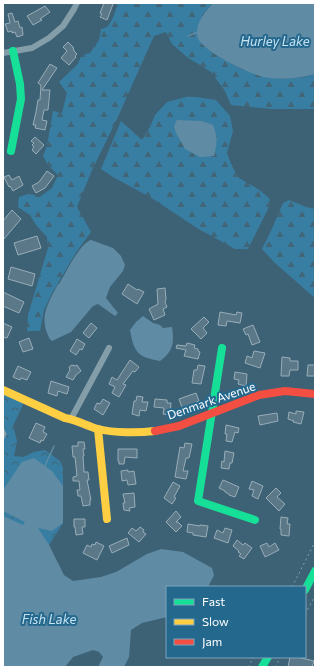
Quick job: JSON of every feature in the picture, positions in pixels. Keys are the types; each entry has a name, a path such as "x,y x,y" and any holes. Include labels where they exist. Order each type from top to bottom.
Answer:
{"street":[{"path":"3,53 32,48 49,38 63,26 77,3"},
{"path":"11,151 21,99 20,84 13,51"},
{"path":"71,419 109,348"},
{"path":"222,348 198,501 255,520"},
{"name":"Denmark Avenue","path":"4,392 65,418 98,429 124,432 153,431 179,426 259,395 285,391 315,394"},
{"path":"98,429 107,519"},
{"path":"306,588 315,571"},
{"path":"262,667 267,658"}],"lane":[{"path":"3,430 5,434 3,438"}],"path":[{"path":"293,586 315,541"},
{"path":"306,612 315,596"},
{"path":"248,667 253,658"},
{"path":"275,667 280,658"}],"green space":[{"path":"117,3 213,3 202,15 201,44 214,54 241,69 281,79 305,77 315,74 315,109 272,109 231,105 225,91 211,72 187,57 172,44 166,32 154,36 116,121 92,170 77,207 91,232 77,251 51,295 44,310 40,331 27,331 28,315 48,248 47,237 36,225 30,215 18,207 19,197 28,194 41,196 52,188 58,175 48,165 43,156 47,146 53,111 62,113 67,93 59,82 77,65 82,55 90,53 99,40 101,29 110,24"},
{"path":"190,96 216,100 230,116 233,131 227,153 232,166 239,178 258,189 269,198 270,205 248,249 235,249 197,228 150,197 101,169 121,121 142,140 155,115 167,102"},
{"path":"289,200 315,209 315,298 275,263 262,249 283,203"},
{"path":"3,392 25,400 13,426 17,441 14,456 23,457 34,452 45,450 60,461 63,468 63,523 49,545 23,525 3,520"}],"water":[{"name":"Hurley Lake","path":"213,3 315,3 315,74 304,77 281,79 269,78 240,68 216,55 206,48 197,35 198,26 204,14"},
{"path":"177,120 202,121 213,125 216,133 216,148 214,156 200,157 185,149 176,133 174,126"},
{"path":"91,240 113,248 121,256 125,265 123,271 110,287 106,298 118,313 115,316 98,304 93,306 71,332 52,341 49,338 45,326 44,320 46,308 73,259 82,247"},
{"path":"143,316 163,328 172,327 172,346 168,354 160,361 147,358 138,353 133,344 130,330"},
{"name":"Fish Lake","path":"34,458 52,471 63,486 63,523 52,531 38,528 49,545 64,575 73,581 101,577 116,572 147,554 161,549 183,552 212,568 214,575 208,586 166,586 166,617 142,623 131,630 129,657 124,667 98,667 103,657 99,652 93,650 73,657 65,667 3,667 3,516 23,525 25,522 3,511 3,490 22,462"}],"building":[{"path":"104,3 113,4 107,20 100,17"},
{"path":"45,6 50,12 40,19 42,20 33,25 27,16"},
{"path":"12,13 15,22 18,21 20,28 22,27 23,35 17,37 15,32 8,32 5,24 10,23 8,14"},
{"path":"68,42 77,54 69,65 61,58 67,51 63,47"},
{"path":"50,64 57,68 42,90 50,90 48,110 44,110 42,120 47,121 45,130 35,128 36,125 33,125 38,100 40,100 41,85 38,83"},
{"path":"35,137 44,145 36,154 32,150 34,147 32,145 34,143 31,141"},
{"path":"47,171 54,176 45,188 36,193 32,186 39,182"},
{"path":"9,175 12,180 19,176 23,185 13,191 10,186 9,187 4,177"},
{"path":"12,210 21,219 3,240 3,221"},
{"path":"37,236 41,248 18,255 14,243"},
{"path":"11,267 35,274 32,286 8,279"},
{"path":"128,284 137,290 138,289 144,292 137,304 122,294"},
{"path":"165,288 165,302 167,307 163,309 165,315 154,320 149,309 158,304 157,289"},
{"path":"3,292 24,302 19,313 3,306"},
{"path":"220,312 236,315 237,312 242,313 240,323 227,321 226,326 218,325"},
{"path":"204,317 209,322 203,328 207,333 201,339 191,329"},
{"path":"3,323 12,327 7,338 3,337"},
{"path":"91,323 97,328 89,338 83,333"},
{"path":"253,325 260,342 252,345 248,334 246,335 243,329"},
{"path":"29,338 33,349 23,352 19,342"},
{"path":"77,339 85,344 82,350 80,349 76,355 70,351"},
{"path":"187,343 195,345 194,348 198,349 200,352 198,359 184,356 186,350 176,348 177,345 186,346"},
{"path":"254,351 265,353 260,368 245,363 247,356 252,358"},
{"path":"282,357 290,358 290,361 298,361 298,370 290,370 289,376 281,376"},
{"path":"130,360 139,367 135,372 133,371 123,384 126,385 119,397 112,393 115,387 109,384 112,377 117,380"},
{"path":"72,365 77,365 81,371 73,380 66,377 70,370 69,367"},
{"path":"198,365 205,366 201,384 192,383 194,370 197,370"},
{"path":"308,365 315,365 315,376 307,376"},
{"path":"18,366 31,372 27,380 21,378 20,380 13,377"},
{"path":"235,372 247,374 246,386 238,384 239,380 234,379"},
{"path":"51,381 69,387 67,394 58,391 57,396 48,393"},
{"path":"196,393 199,401 183,410 179,399"},
{"path":"137,396 143,397 142,402 148,402 146,411 140,410 139,416 132,414 134,401 136,401"},
{"path":"103,399 110,403 103,415 94,409 97,403 100,404"},
{"path":"155,399 167,400 167,403 171,403 170,415 163,414 164,408 154,407"},
{"path":"296,411 304,412 301,424 288,419 289,412 296,414"},
{"path":"277,413 278,421 260,425 258,416"},
{"path":"36,423 45,427 43,432 47,434 40,443 29,438"},
{"path":"226,425 239,428 238,433 235,432 232,442 226,441"},
{"path":"78,442 84,442 84,472 88,472 89,480 87,480 91,500 90,505 83,506 81,496 78,496 77,490 80,490 79,481 73,481 73,477 77,476 72,446 78,446"},
{"path":"185,443 192,444 189,458 186,458 183,471 188,471 186,479 175,477 180,447 184,448"},
{"path":"118,449 137,449 137,458 125,457 124,464 119,464"},
{"path":"225,451 234,453 229,469 221,468 222,461 224,462"},
{"path":"128,470 128,472 134,471 136,484 128,485 127,480 122,481 121,471"},
{"path":"223,480 239,487 235,497 219,488"},
{"path":"252,481 263,486 258,499 252,496 254,490 249,489"},
{"path":"173,482 180,486 174,497 176,498 172,504 164,498"},
{"path":"276,488 281,493 277,497 285,504 279,511 266,498"},
{"path":"134,493 135,507 129,508 130,511 124,510 123,503 125,503 123,494"},
{"path":"176,511 181,517 176,522 182,526 176,532 166,522"},
{"path":"281,517 288,518 287,524 290,524 289,536 281,535"},
{"path":"74,519 85,519 85,527 82,527 83,534 76,535"},
{"path":"188,524 208,526 206,537 193,535 193,533 187,532"},
{"path":"140,527 146,534 139,542 128,533 132,528 136,531"},
{"path":"225,528 232,530 228,543 214,538 217,530 223,533"},
{"path":"127,538 129,545 112,553 109,546"},
{"path":"237,540 243,545 245,543 252,548 244,559 239,556 241,554 233,546"},
{"path":"96,542 104,546 97,560 83,553 87,545 91,547 92,544 95,545"},
{"path":"267,543 269,547 275,543 279,550 265,557 260,546"},
{"path":"290,658 301,658 314,661 312,667 288,667"}],"waterway":[{"path":"188,36 198,32"},
{"path":"44,468 54,446"}],"traffic: fast":[{"path":"11,151 21,99 20,84 13,51"},
{"path":"222,348 198,501 255,520"},
{"path":"306,588 315,571"},
{"path":"262,667 267,658"}],"traffic: slow":[{"path":"3,390 65,418 98,429 126,432 155,431"},
{"path":"98,429 107,519"}],"traffic: jam":[{"path":"155,431 179,426 259,395 285,391 315,394"}]}
